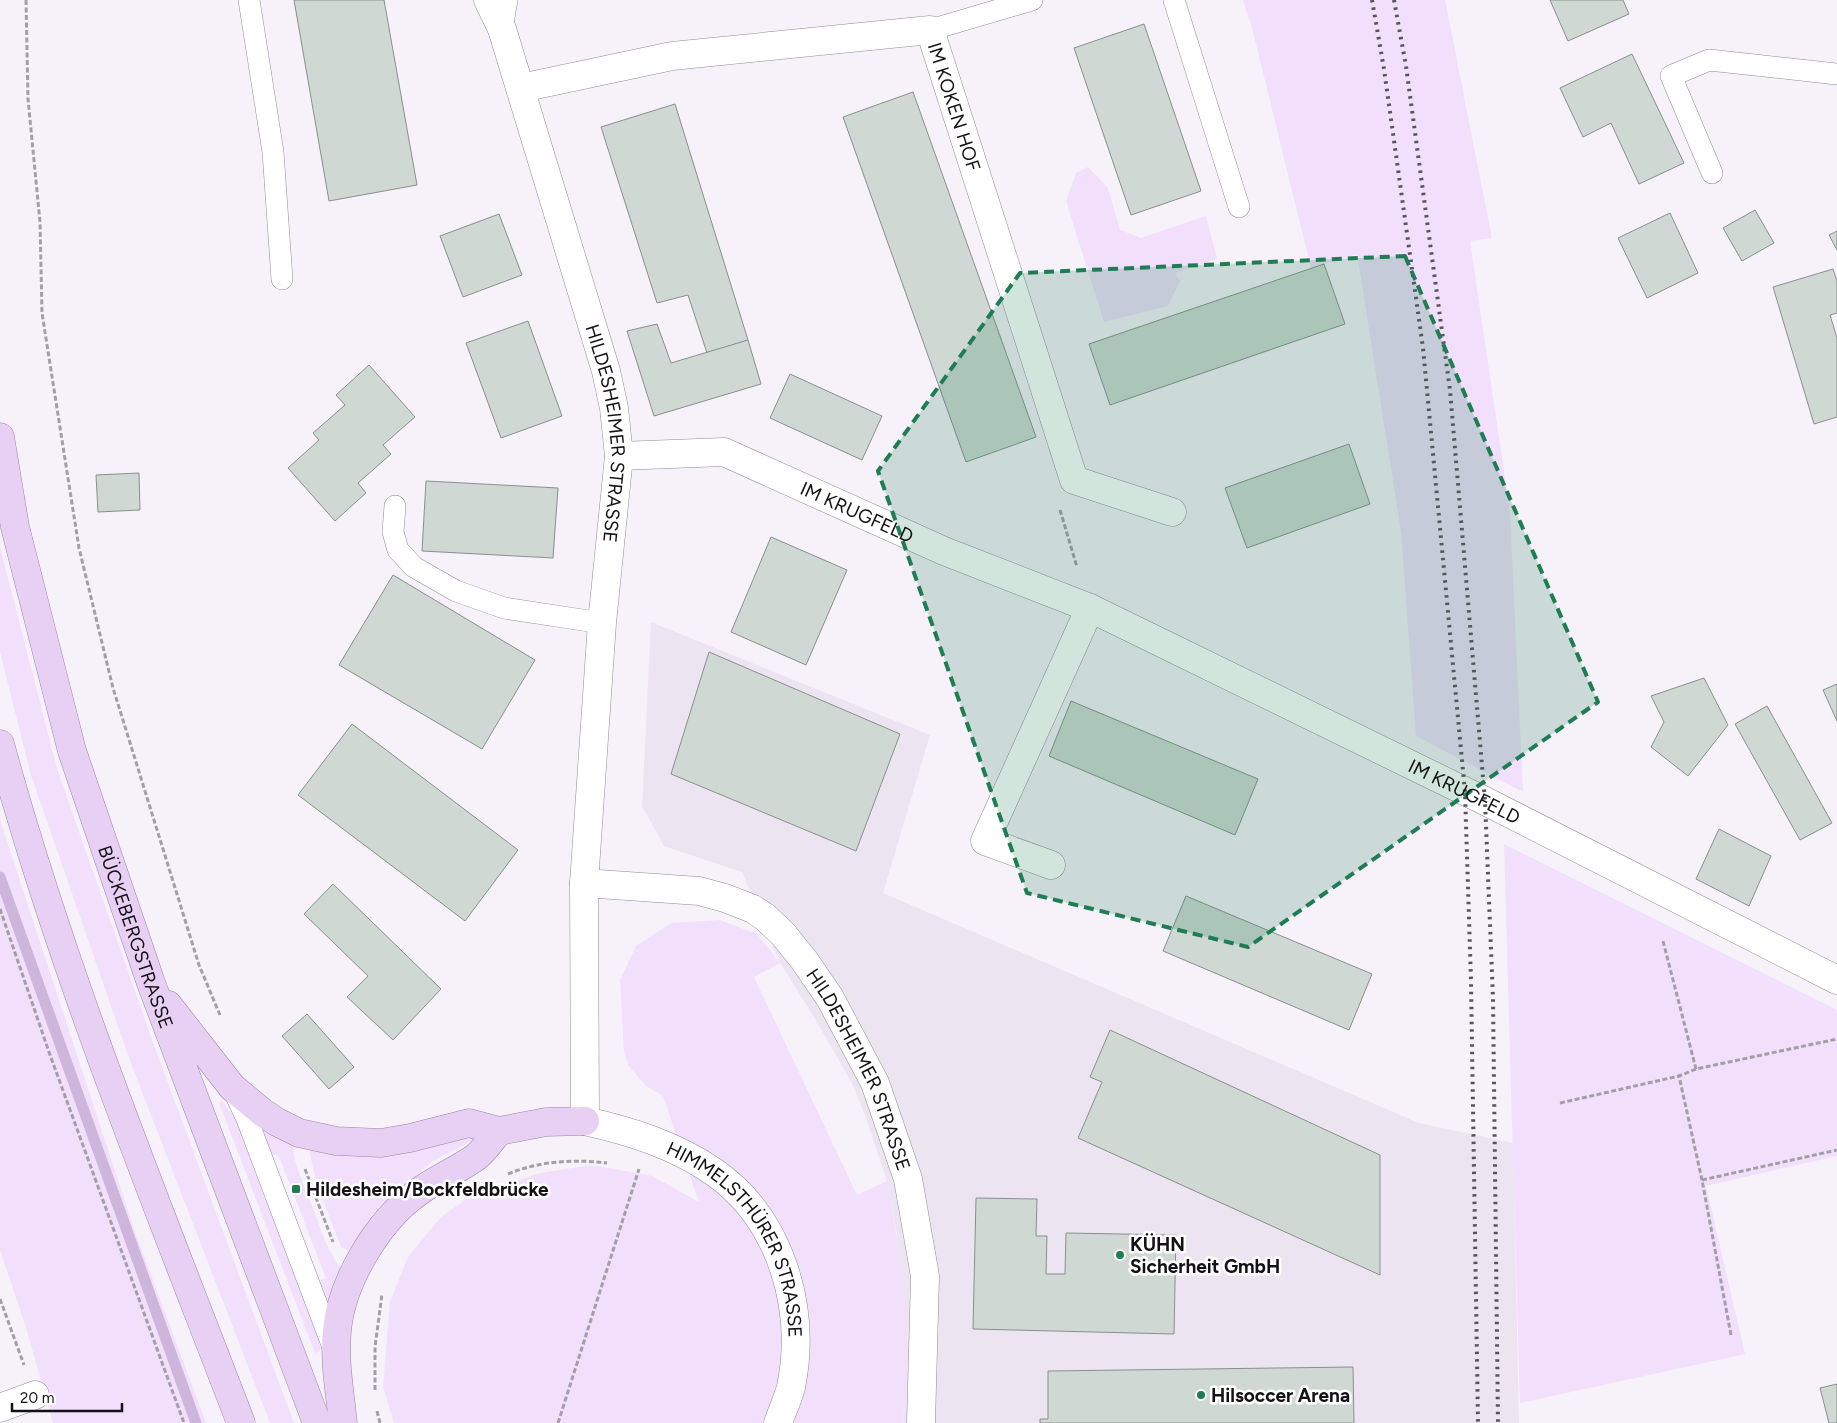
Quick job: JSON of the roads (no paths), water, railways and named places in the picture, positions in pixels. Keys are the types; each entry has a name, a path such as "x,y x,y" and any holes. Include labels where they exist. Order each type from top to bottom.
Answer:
{"highway":[{"name":"BÜCKEBERGSTRASSE","path":"0,437 15,527 72,751 151,983 317,1423"},
{"path":"0,744 22,827 106,1071 241,1423"},
{"path":"151,983 232,1087 262,1112 299,1133 336,1142 381,1143 469,1124 499,1131 546,1122 584,1120"},
{"path":"343,1423 336,1354 337,1331 339,1314 355,1272 381,1228 390,1218 417,1193 478,1156 499,1131"}],"street":[{"name":"HILDESHEIMER STRASSE","path":"488,0 502,29 521,88 606,371 614,408 620,456 602,623 584,883 584,1120"},
{"name":"IM KOKEN HOF","path":"521,88 672,56 930,30 1074,480 1172,512"},
{"name":"IM KRUGFELD","path":"620,456 724,452 944,551 1090,608 1485,801 1837,980"},
{"path":"1051,865 985,841 1090,608"},
{"name":"HILDESHEIMER STRASSE","path":"584,883 699,891 725,898 752,909 765,917 783,934 804,960 830,998 875,1083 908,1179 925,1276 921,1423"},
{"name":"HIMMELSTHÜRER STRASSE","path":"584,1120 651,1138 690,1157 714,1172 732,1187 747,1201 758,1216 772,1239 782,1261 795,1316 796,1350 791,1388 778,1423"},
{"path":"0,1408 35,1395"}],"lane":[{"path":"249,0 273,152 282,279"},
{"path":"502,29 507,0"},
{"path":"930,30 1032,0"},
{"path":"1174,0 1239,206"},
{"path":"1712,173 1671,76 1709,60 1837,74"},
{"path":"395,506 393,532 398,550 414,567 456,591 504,608 602,623"},
{"path":"232,1087 247,1119 336,1354"}],"waterway":[{"path":"0,877 196,1423"}],"railway":[{"path":"1372,0 1384,69 1423,348 1465,792 1471,981 1478,1423"},
{"path":"1394,0 1406,66 1450,390 1485,801 1493,998 1498,1423"}],"place":[{"name":"Hildesheim/Bockfeldbrücke","path":"296,1189"},
{"name":"KÜHN Sicherheit GmbH","path":"1120,1255"},
{"name":"Hilsoccer Arena","path":"1201,1395"}]}
